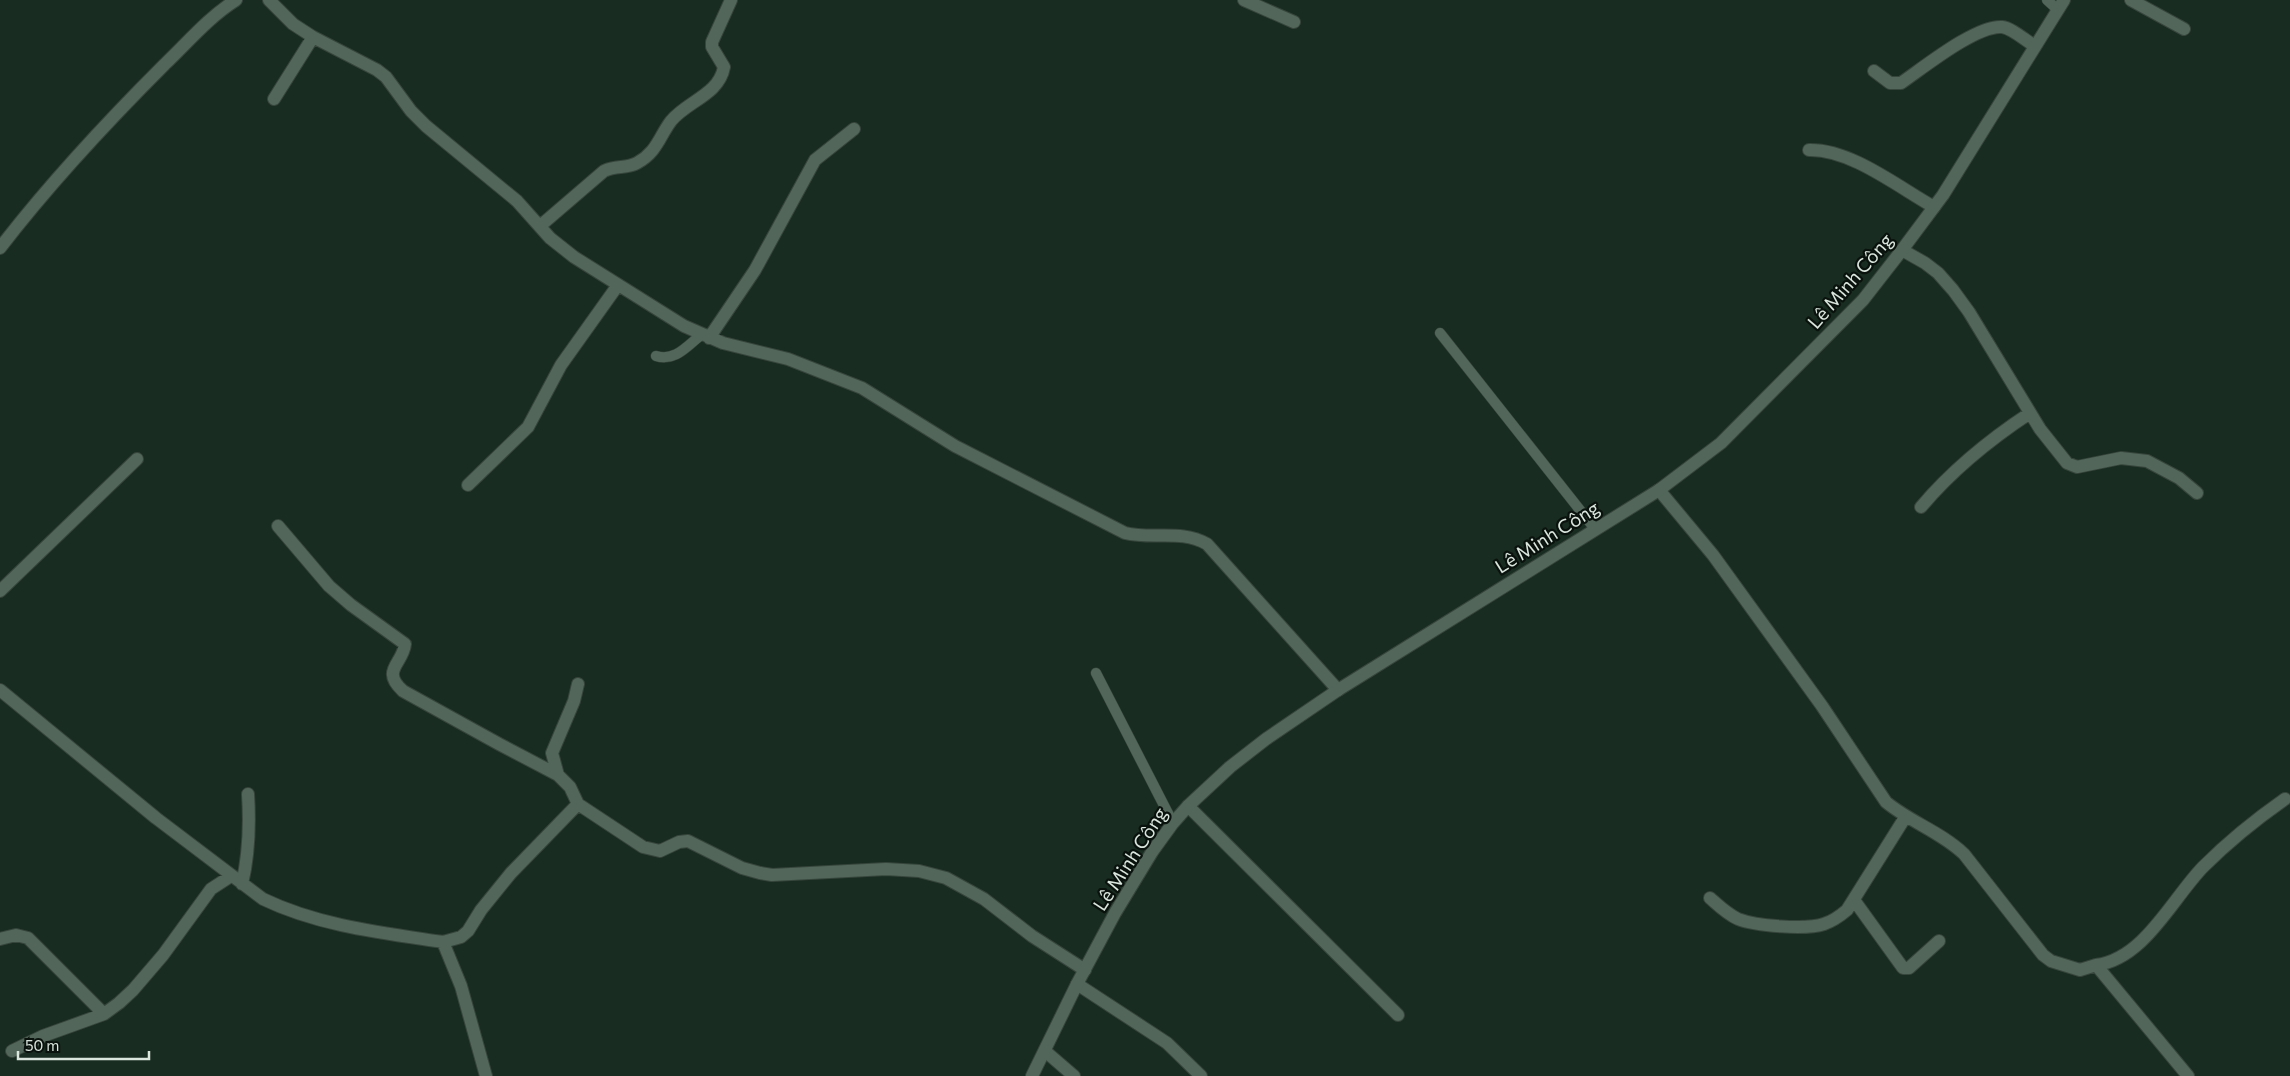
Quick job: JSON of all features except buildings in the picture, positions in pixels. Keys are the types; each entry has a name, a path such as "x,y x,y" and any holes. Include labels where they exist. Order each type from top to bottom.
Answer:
{"street":[{"path":"0,248 63,172 127,102 213,16 236,0"},
{"path":"269,0 293,24 312,37 377,70 386,77 411,111 426,126 511,196 550,238 574,257 705,337 788,359 862,388 955,446 1125,533 1143,536 1188,536 1198,538 1216,553 1338,690"},
{"path":"540,226 604,171 614,166 627,167 638,163 658,145 670,122 712,89 722,77 724,67 712,47 712,42 731,0"},
{"path":"1244,0 1294,22"},
{"path":"2131,0 2184,29"},
{"name":"Lê Minh Công","path":"1032,1076 1077,984 1115,913 1152,852 1188,806 1230,767 1338,690 1660,490 1721,443 1863,300 1902,250 1934,207 2061,5"},
{"path":"1874,71 1890,83 1901,83 1968,38 1990,28 2003,27 2035,46"},
{"path":"274,99 312,37"},
{"path":"705,337 755,270 815,160 854,129"},
{"path":"1809,150 1822,150 1873,171 1934,207"},
{"path":"1902,250 1938,273 1953,290 1969,312 2030,413 2048,440 2067,463 2077,467 2121,458 2146,461 2179,478 2197,493"},
{"path":"468,485 528,427 561,365 618,285"},
{"path":"1921,507 1941,484 1970,456 2030,413"},
{"path":"0,591 137,459"},
{"path":"1660,490 1714,555 1822,706 1876,790 1886,802 1906,816 1952,842 1964,854 2043,955 2051,961 2080,970 2103,964 2138,946 2202,868 2250,823 2285,799"},
{"path":"278,526 329,586 405,644 393,668 393,678 403,691 498,744 558,774 570,787 578,804 643,847 660,851 679,842 688,841 742,868 760,873 886,869 919,872 946,878 978,895 1032,936 1085,970"},
{"path":"558,774 552,753 574,701 578,684"},
{"path":"0,690 156,818 237,880 264,899 304,916 331,923 443,942 461,938 511,873 578,804"},
{"path":"12,1051 42,1036 104,1014 133,990 163,955 212,889 237,880 246,865 250,824 248,794"},
{"path":"1188,806 1398,1015"},
{"path":"1710,898 1728,914 1752,923 1806,926 1822,924 1835,919 1847,910 1854,900 1906,816"},
{"path":"1854,900 1903,968 1909,968 1939,941"},
{"path":"0,939 16,934 28,938 104,1014"},
{"path":"443,942 460,986 486,1076"},
{"path":"2096,965 2188,1076"},
{"path":"1077,984 1166,1043 1201,1076"},
{"path":"1045,1050 1074,1076"}],"lane":[{"path":"2047,0 2061,5"},
{"path":"1440,333 1595,529"},
{"path":"656,356 665,359 672,358 705,337"},
{"path":"1096,673 1173,823"}]}
